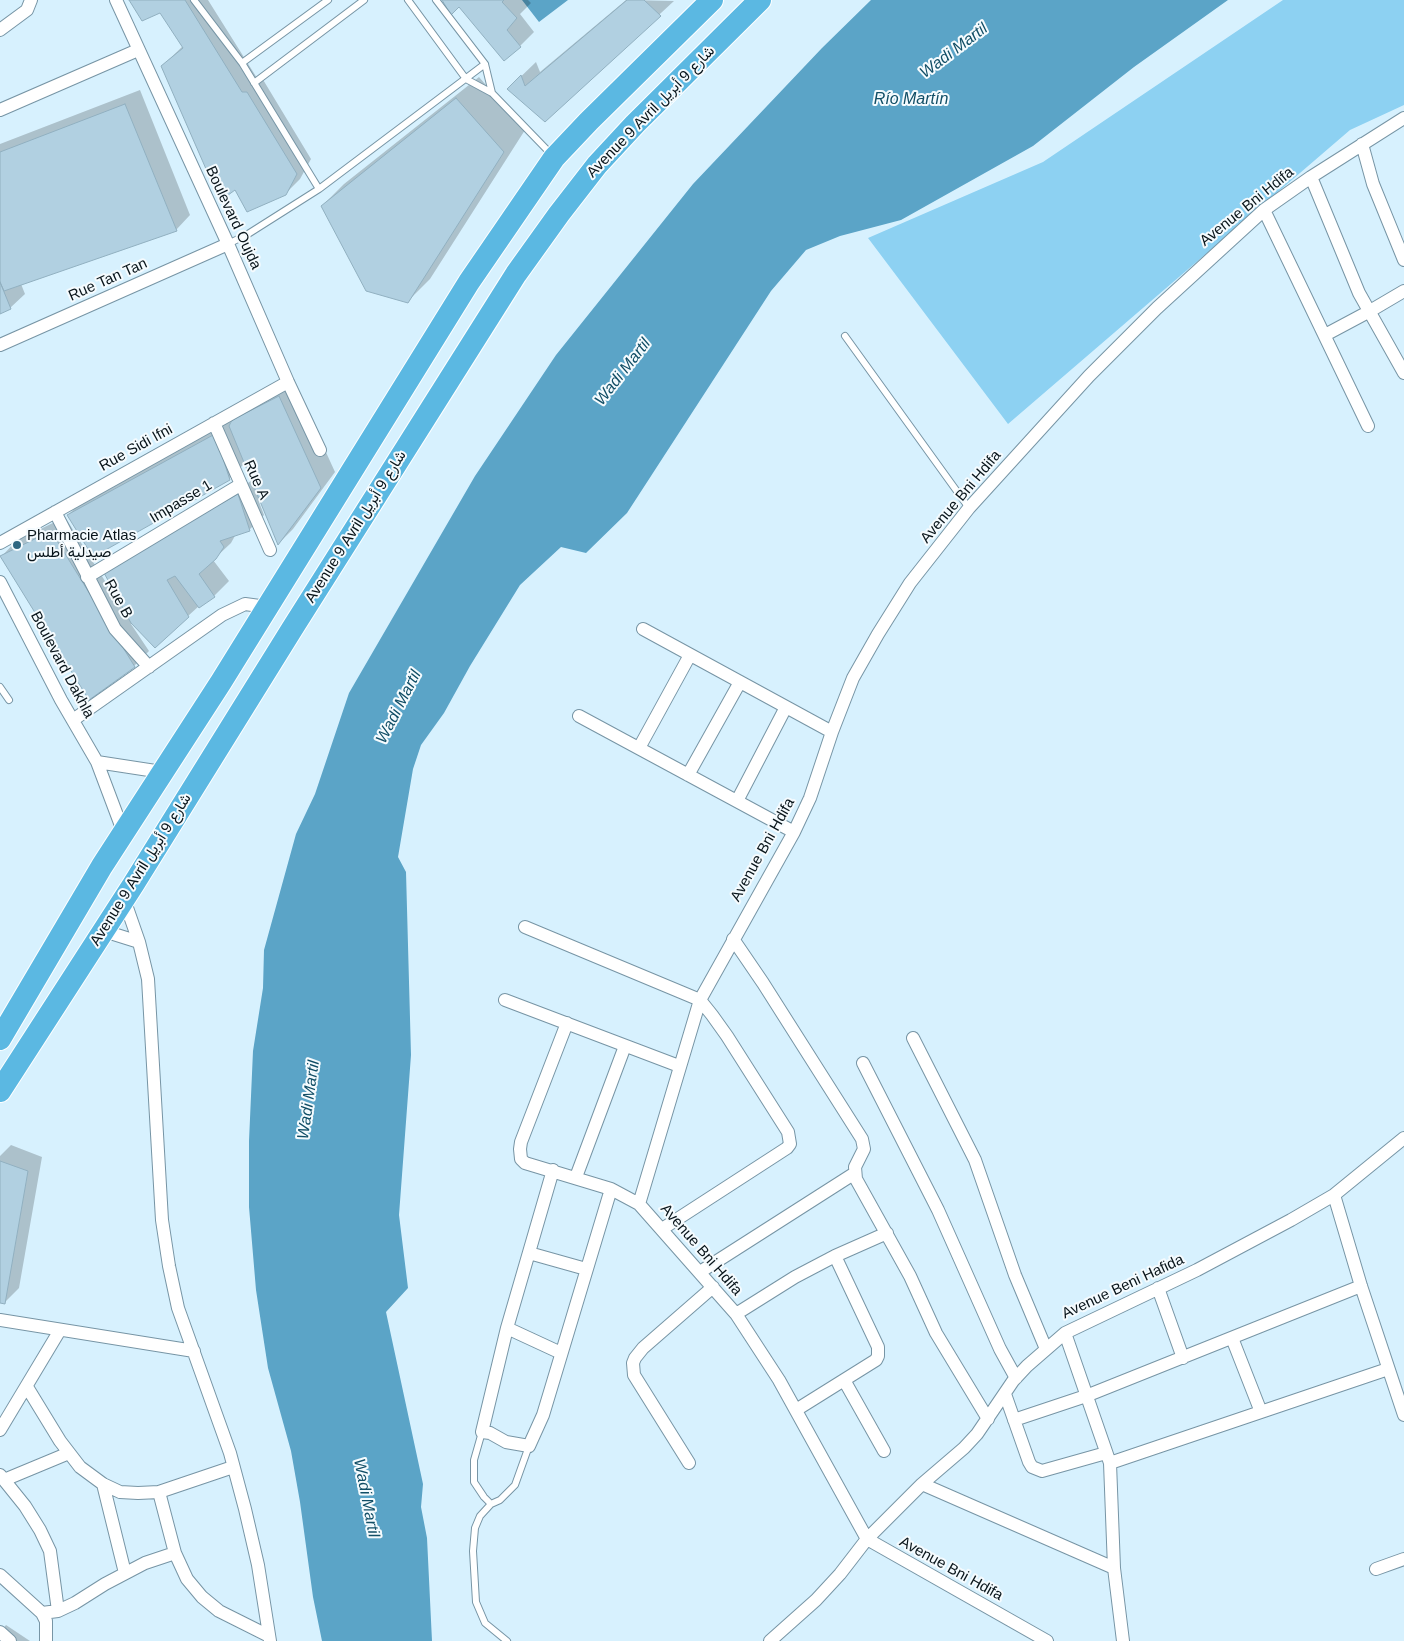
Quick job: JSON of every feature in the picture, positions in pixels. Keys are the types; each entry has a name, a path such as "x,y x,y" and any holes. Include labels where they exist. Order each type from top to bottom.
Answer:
{"highway":[{"path":"0,1038 123,831 221,682 469,282 554,158 712,0"},
{"name":"Avenue 9 Avril شارع 9 أبريل","path":"0,1091 104,931 317,588 521,267 597,165 635,124 760,0"}],"street":[{"path":"0,30 27,10 31,0"},
{"name":"Boulevard Oujda","path":"116,0 320,450"},
{"path":"0,110 138,50"},
{"name":"Avenue Bni Hdifa","path":"1047,1641 867,1539 779,1380 736,1314 639,1204 700,1000 794,832 810,798 832,732 853,678 910,584 969,508 1089,376 1157,308 1264,210 1311,177 1404,118"},
{"path":"1362,144 1373,184 1404,260"},
{"path":"1311,177 1359,293 1404,373"},
{"path":"1264,210 1368,426"},
{"name":"Rue Tan Tan","path":"0,345 228,244"},
{"path":"1325,335 1370,312 1404,291"},
{"name":"Rue Sidi Ifni","path":"0,543 288,382"},
{"name":"Rue A","path":"214,424 270,550"},
{"name":"Impasse 1","path":"88,577 240,485"},
{"name":"Rue B","path":"55,512 115,629 148,667"},
{"name":"Boulevard Dakhla","path":"0,582 97,762 123,831"},
{"path":"73,720 222,615 245,604 267,607"},
{"path":"643,629 832,732"},
{"path":"639,748 690,655"},
{"path":"688,774 740,682"},
{"path":"737,801 786,707"},
{"path":"579,716 794,832"},
{"path":"97,762 162,772"},
{"path":"124,899 139,942 148,979 162,1220 169,1266 178,1308 230,1453 258,1565 269,1638"},
{"path":"525,927 700,1000 727,1036 788,1132 790,1144 787,1148 662,1229"},
{"path":"104,931 139,942"},
{"path":"733,939 862,1139 864,1153 857,1162 856,1179 910,1276 936,1333 988,1419"},
{"path":"505,1000 679,1066"},
{"path":"567,1023 520,1149 521,1159 525,1163 611,1189 639,1204"},
{"path":"913,1038 975,1160 1015,1275 1046,1349"},
{"path":"576,1177 625,1046"},
{"path":"864,1063 938,1210 1000,1349 1016,1378"},
{"name":"Avenue Beni Hafida","path":"770,1641 816,1600 840,1574 867,1539 922,1484 964,1448 988,1419 1016,1378 1064,1333 1197,1270 1291,1220 1334,1195 1404,1138"},
{"path":"553,1170 507,1328 482,1432 490,1433 506,1442 529,1446 543,1415 611,1189"},
{"path":"700,1272 855,1173"},
{"path":"1334,1195 1404,1415"},
{"path":"736,1314 795,1277 835,1256 887,1233"},
{"path":"529,1253 586,1270"},
{"path":"796,1410 876,1360 879,1352 835,1256"},
{"path":"1014,1420 1086,1396 1362,1286"},
{"path":"689,1463 634,1374 633,1363 643,1348 713,1287"},
{"path":"1158,1288 1183,1358"},
{"path":"0,1320 194,1351"},
{"path":"507,1328 561,1353"},
{"path":"0,1430 60,1330"},
{"path":"1064,1333 1108,1458 1114,1568 1123,1641"},
{"path":"1232,1338 1261,1412"},
{"path":"1005,1394 1029,1462 1037,1470 1042,1471 1108,1458 1261,1412 1388,1369"},
{"path":"844,1380 884,1450"},
{"path":"27,1387 60,1441 80,1467 103,1484 120,1492 138,1494 159,1492 233,1467"},
{"path":"58,1611 50,1551 25,1506 2,1478 69,1453"},
{"path":"103,1484 126,1572"},
{"path":"922,1484 1114,1568"},
{"path":"159,1492 175,1553 187,1579 202,1598 219,1611 269,1638"},
{"path":"42,1613 58,1611 144,1562 175,1553"},
{"path":"1376,1569 1404,1559"},
{"path":"0,1575 42,1613 46,1621 46,1641"},
{"path":"0,1632 10,1641"}],"lane":[{"path":"194,0 242,63 319,190"},
{"path":"242,63 328,0"},
{"path":"254,83 364,0"},
{"path":"408,0 466,79 492,93 554,158"},
{"path":"436,0 485,64 492,93"},
{"path":"228,244 248,234 319,190 485,64"},
{"path":"845,336 969,508"},
{"path":"0,687 9,700"},
{"path":"482,1432 474,1460 474,1482 491,1504"},
{"path":"507,1641 485,1623 476,1602 473,1551 476,1528 480,1516 491,1504 500,1500 515,1485 529,1446"}],"shaded area":[{"path":"1283,0 1404,0 1404,105 1350,130 1008,424 868,238 1043,162"}],"water":[{"path":"522,0 568,0 539,22"},
{"name":"Río Martín","path":"871,0 1228,0 1134,67 1033,146 901,220 840,236 806,250 771,291 627,513 586,553 561,547 520,585 470,666 444,713 421,745 413,769 398,857 406,872 411,1055 399,1215 408,1288 386,1312 423,1484 421,1507 427,1538 432,1641 322,1641 313,1597 291,1451 268,1368 256,1290 249,1207 249,1141 253,1051 263,988 264,950 296,834 315,794 349,693 475,476 556,355 693,184 822,48"}],"building":[{"path":"129,0 185,0 242,92 247,92 297,174 286,195 247,212 235,190 220,201 161,66 183,48 160,13 142,21"},
{"path":"442,0 504,0 502,2 517,18 507,30 521,47 504,61 459,7 451,15"},
{"path":"627,0 644,0 661,16 545,122 507,89 521,75 525,86"},
{"path":"456,98 504,152 408,303 366,291 321,206"},
{"path":"125,104 177,231 4,291 0,282 0,152"},
{"path":"0,282 11,309 0,314"},
{"path":"279,396 321,488 278,545 229,426 232,420"},
{"path":"215,434 230,480 93,557 67,515"},
{"path":"238,494 250,531 220,541 224,547 216,559 199,574 215,597 199,608 175,576 167,580 189,617 155,648 131,623 103,571"},
{"path":"51,531 135,667 89,700 0,556"},
{"path":"0,1161 28,1171 5,1304 0,1303"}],"place":[{"name":"Pharmacie Atlas صيدلية أطلس","path":"17,545"}],"water label":[{"name":"Wadi Martil","path":"954,51"},
{"name":"Wadi Martil","path":"623,372"},
{"name":"Wadi Martil","path":"399,707"},
{"name":"Wadi Martil","path":"309,1100"},
{"name":"Wadi Martil","path":"366,1498"}]}
